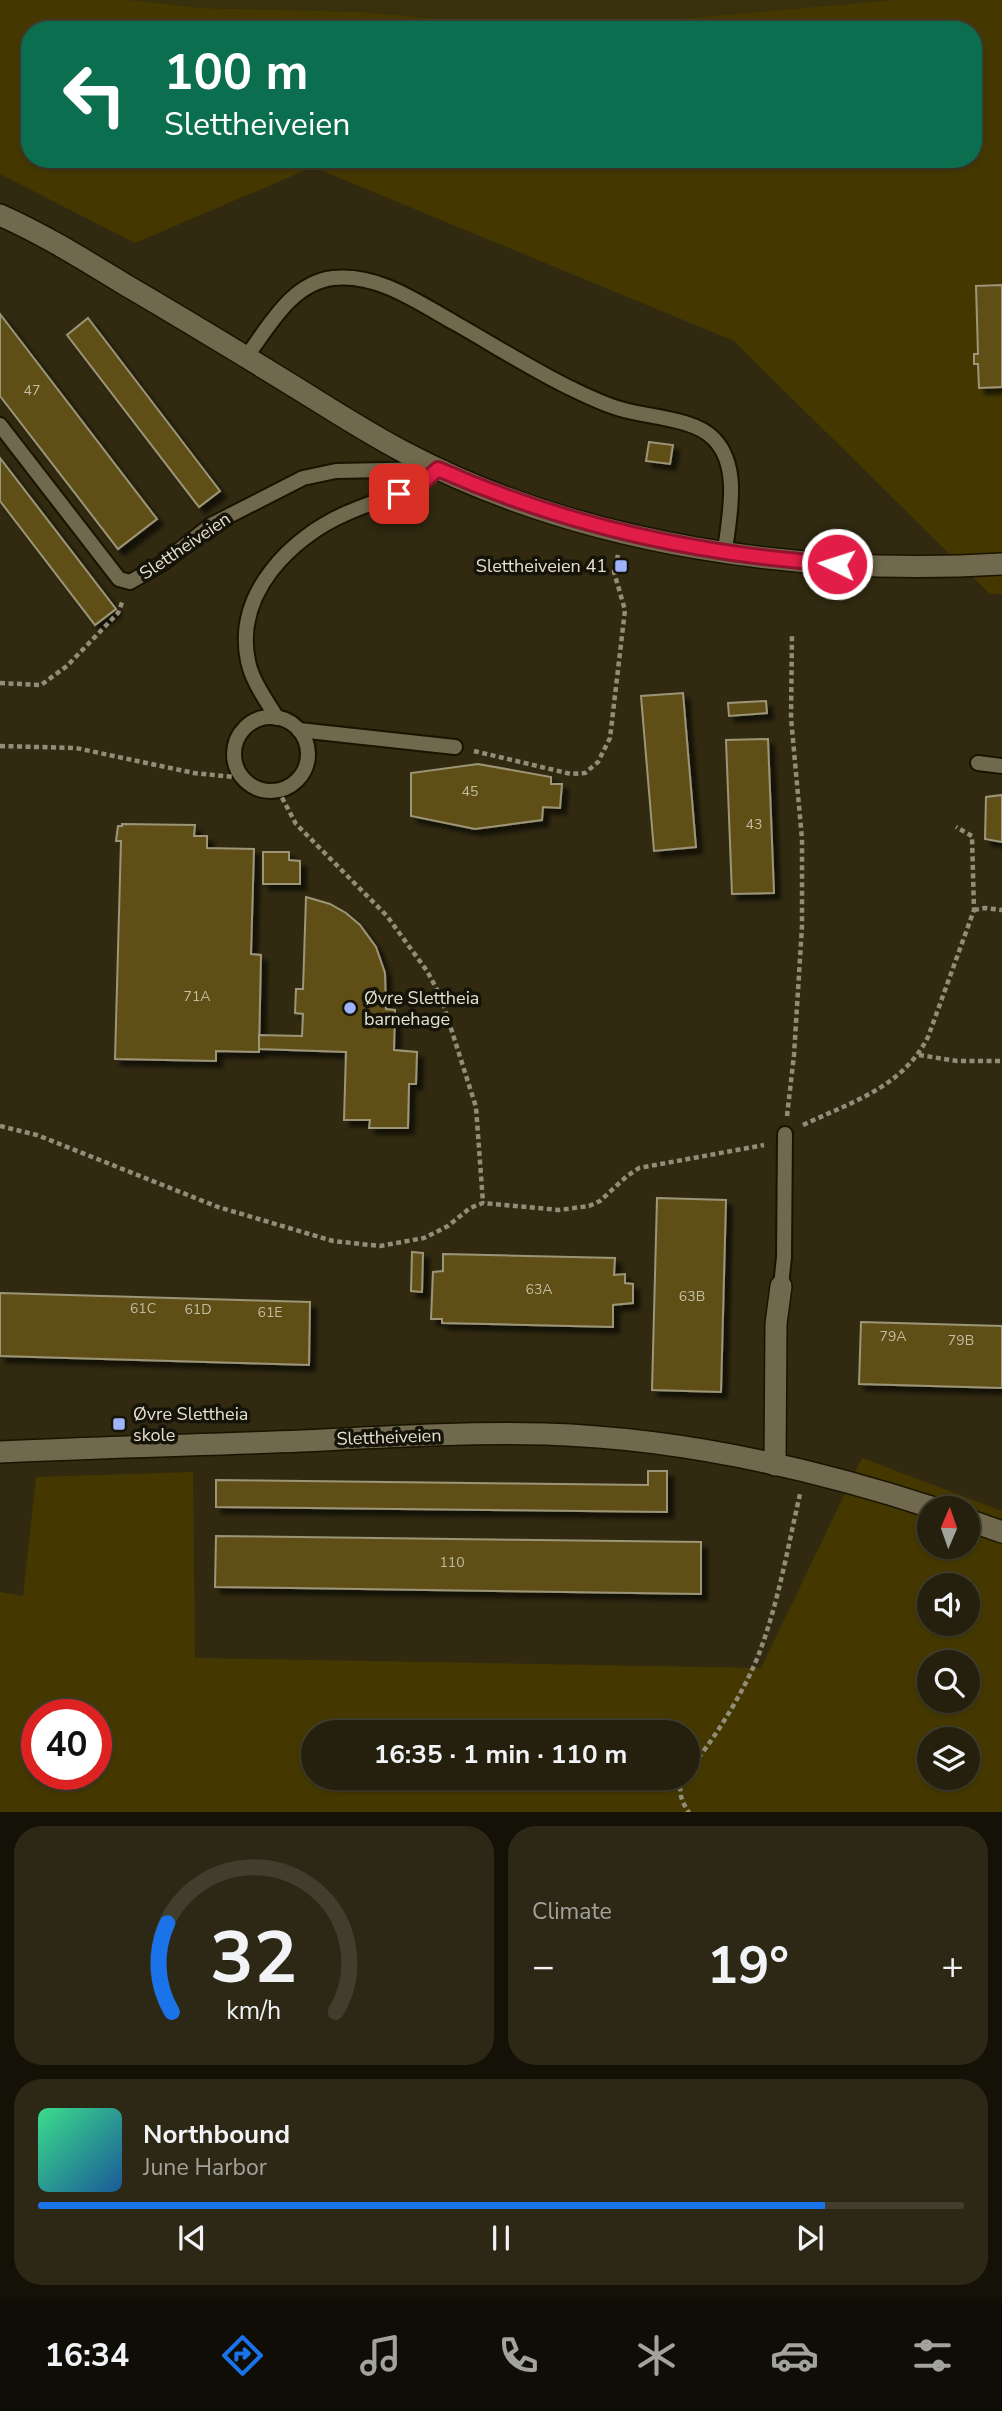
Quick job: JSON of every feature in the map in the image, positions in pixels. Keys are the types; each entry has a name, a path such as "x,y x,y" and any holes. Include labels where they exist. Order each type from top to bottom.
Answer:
{"street":[{"name":"Slettheiveien","path":"0,215 46,238 359,426 438,469 498,496 622,533 789,561 884,568 1002,564"},
{"path":"775,1465 776,1324 781,1286"},
{"name":"Slettheiveien","path":"0,1452 419,1435 545,1434 627,1440 709,1451 844,1481 917,1503"},
{"path":"980,1524 1002,1532"}],"lane":[{"path":"246,357 292,298 307,286 334,278 374,282 410,298 590,398 623,410 700,429 713,438 723,451 730,475 725,551"},
{"name":"Slettheiveien","path":"0,425 120,579 130,582 163,563 211,525 303,478 336,471 438,469"},
{"path":"277,718 254,679 247,660 246,634 250,612 276,564 293,545 320,527 346,513 422,483 438,469"},
{"path":"264,718 289,722 299,730 306,741 308,754 300,778 290,786 265,790 253,786 243,778 236,767 234,754 242,731 264,718"},
{"path":"299,730 455,747"},
{"path":"978,763 1002,766"},
{"path":"781,1286 784,1257 785,1134"}],"path":[{"path":"488,754 571,774 585,773 604,754 615,710 625,610 614,572 622,533"},
{"path":"0,683 41,685 67,666 118,613 130,582"},
{"path":"785,1134 794,1055 802,926 803,839 791,718 792,634"},
{"path":"0,746 18,744 76,748 194,773 243,778"},
{"path":"278,790 296,824 387,916 427,971 441,997 476,1107 483,1203"},
{"path":"0,1126 37,1135 218,1208 351,1244 380,1246 424,1238 448,1226 470,1208 483,1203 580,1208 600,1200 639,1168 770,1143 862,1098 901,1074 919,1055 928,1037 974,910 972,836 956,827"},
{"path":"974,910 1002,910"},
{"path":"919,1055 957,1061 1002,1061"},
{"path":"700,1754 726,1716 760,1653 775,1604 806,1472"},
{"path":"679,1790 681,1800 689,1812"}],"shaded area":[{"path":"0,0 129,0 198,8 362,12 461,21 21,21 21,168 311,168 135,243 0,174"},
{"path":"129,0 895,0 634,21 461,21 363,12 198,8"},
{"path":"895,0 1002,0 1002,594 990,594 734,341 315,168 982,168 982,21 634,21"},
{"path":"862,1458 962,1496 917,1496 917,1559 980,1559 980,1503 1002,1511 1002,1812 0,1812 0,1592 23,1596 36,1477 193,1472 195,1658 761,1668"}],"building":[{"path":"1002,285 1002,387 979,388 978,364 974,364 974,354 978,354 976,286"},
{"path":"0,314 157,519 118,549 0,396"},
{"path":"88,318 220,491 199,507 67,335"},
{"path":"649,442 673,445 670,464 646,461"},
{"path":"0,458 116,609 95,625 0,501"},
{"path":"683,693 696,847 654,851 641,696"},
{"path":"766,701 767,713 729,716 728,703"},
{"path":"768,739 774,893 732,894 726,740"},
{"path":"478,764 551,777 551,784 562,784 560,808 543,807 542,820 475,829 411,816 411,773"},
{"path":"1002,795 1002,842 985,839 986,797"},
{"path":"195,825 194,836 207,836 207,848 254,849 251,954 261,955 259,1052 216,1051 216,1061 115,1059 121,841 116,841 118,826"},
{"path":"263,852 289,852 289,860 300,861 300,884 263,884"},
{"path":"306,897 330,904 346,913 360,925 376,947 385,973 386,1009 395,1010 394,1050 417,1052 416,1084 409,1084 408,1128 369,1128 370,1120 344,1120 346,1052 259,1049 259,1035 302,1036 303,1014 295,1013 296,989 303,989"},
{"path":"657,1198 726,1200 721,1392 652,1390"},
{"path":"412,1252 423,1253 422,1292 411,1291"},
{"path":"443,1254 615,1258 614,1275 625,1274 625,1283 633,1284 633,1303 613,1305 613,1327 442,1323 442,1319 431,1319 433,1272 443,1271"},
{"path":"0,1293 310,1302 309,1365 0,1356"},
{"path":"861,1322 1002,1326 1002,1388 859,1384"},
{"path":"648,1471 667,1471 667,1512 216,1507 216,1480 648,1485"},
{"path":"216,1536 701,1542 701,1594 215,1587"}],"place":[{"name":"Slettheiveien 41","path":"621,566"},
{"name":"Øvre Slettheia barnehage","path":"350,1008"},
{"name":"Øvre Slettheia skole","path":"119,1424"}],"route":[{"path":"399,494 422,483 438,469 498,496 610,531 789,561 837,564"}]}
